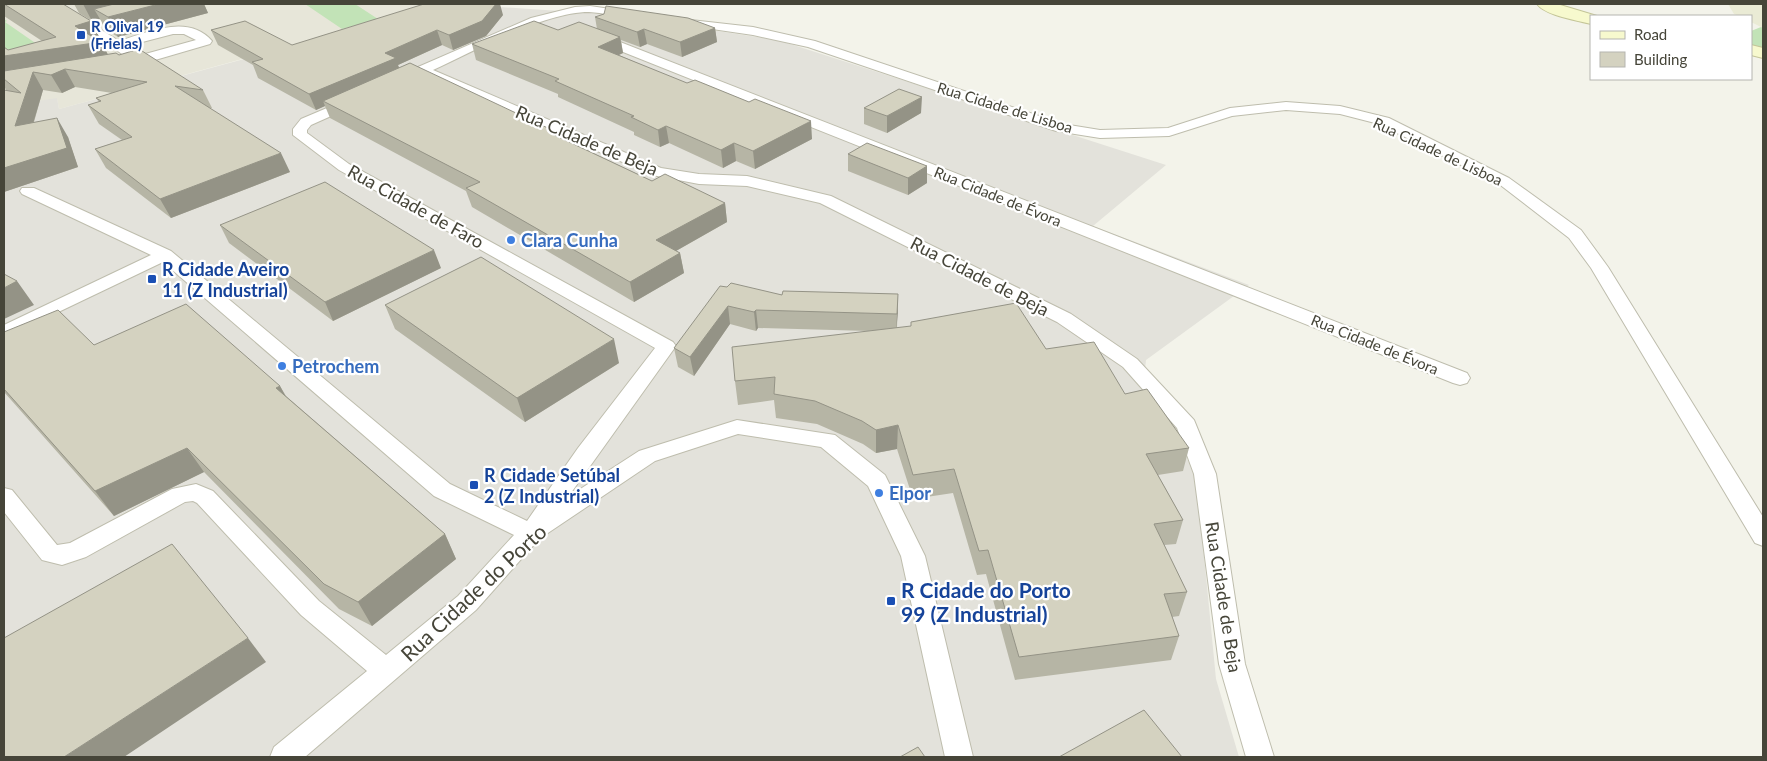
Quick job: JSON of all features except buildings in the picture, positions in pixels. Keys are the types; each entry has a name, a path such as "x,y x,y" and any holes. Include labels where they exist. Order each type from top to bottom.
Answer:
{"street":[{"path":"53,4 119,45 132,57 127,64"},
{"path":"1545,4 1563,12 1590,19"},
{"path":"65,11 82,6"},
{"path":"387,86 535,20 575,10 590,9 648,17"},
{"name":"Rua Cidade de Évora","path":"535,20 565,25 578,30 1460,378"},
{"name":"Rua Cidade de Lisboa","path":"667,20 753,31 812,44 1061,128 1100,134 1169,132 1230,112 1286,106 1340,110 1384,121 1504,180 1575,234 1599,267 1763,537"},
{"path":"91,27 110,22"},
{"path":"105,69 206,41 186,30 173,30 119,45"},
{"name":"Rua Cidade de Beja","path":"422,70 657,172 699,179 747,181 825,198 1064,318 1130,363 1187,426 1205,474 1232,664 1260,757"},
{"name":"Rua Cidade de Faro","path":"369,94 306,122 300,129 300,136 344,167 666,346 586,453 531,534"},
{"path":"28,191 165,255 442,490 531,534"},
{"path":"4,332 165,255"},
{"name":"Rua Cidade do Porto","path":"284,757 467,603 531,534 647,456 737,427 827,440 877,481 912,556 959,757"},
{"path":"4,496 50,553 62,555 78,550 180,495 196,492 205,497 310,608 387,671"}],"shaded area":[{"path":"4,4 443,4 59,109 57,99 4,106"},
{"path":"454,4 605,14 778,40 1166,165 1093,226 1249,285 1146,360 1143,391 1196,473 1216,679 1239,757 4,757 4,106 57,98 59,109"},
{"path":"1728,4 1763,4 1763,28 1752,22 1752,15 1734,14"}],"green space":[{"path":"305,4 355,4 378,19 342,29"},
{"path":"4,19 7,21 5,22 67,65 4,51"},
{"path":"1763,28 1763,50 1752,45 1752,31"}],"place":[{"name":"R Olival 19 (Frielas)","path":"81,35"},
{"name":"Clara Cunha","path":"511,240"},
{"name":"R Cidade Aveiro 11 (Z Industrial)","path":"152,279"},
{"name":"Petrochem","path":"282,366"},
{"name":"R Cidade Setúbal 2 (Z Industrial)","path":"474,485"},
{"name":"Elpor","path":"879,493"},
{"name":"R Cidade do Porto 99 (Z Industrial)","path":"891,601"}]}
